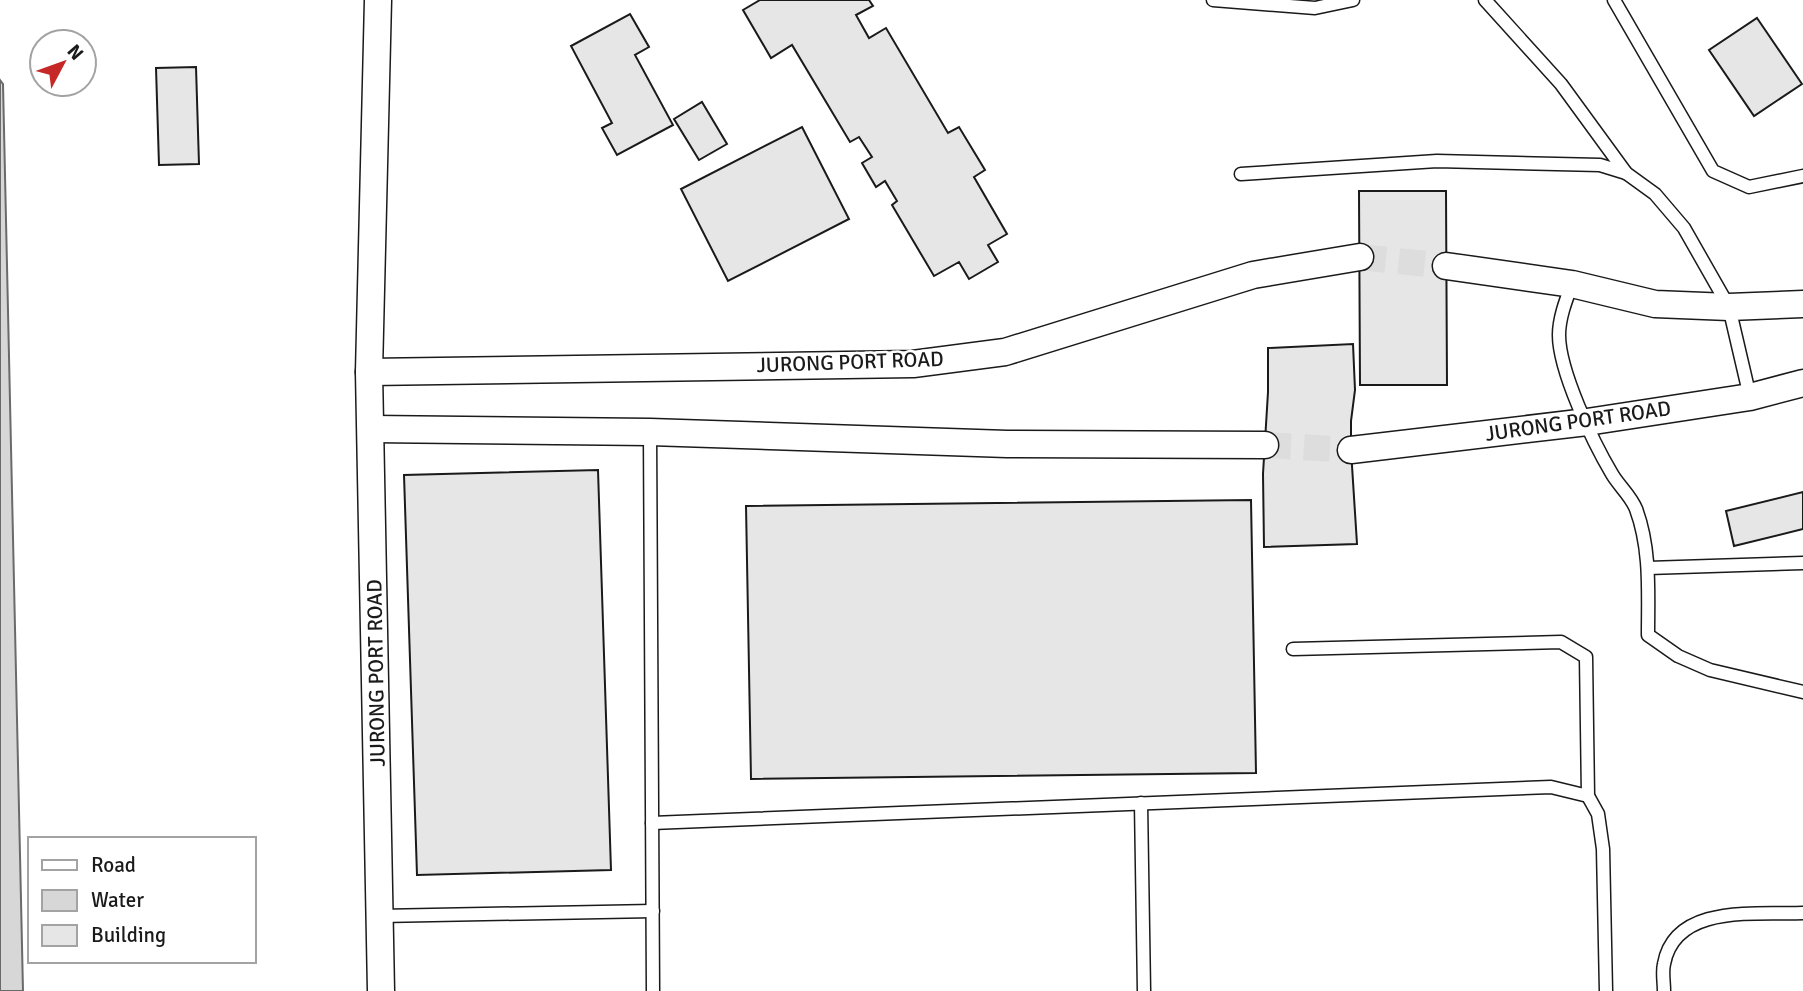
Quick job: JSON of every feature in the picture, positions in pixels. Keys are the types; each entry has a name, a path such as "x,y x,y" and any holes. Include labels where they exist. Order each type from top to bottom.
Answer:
{"street":[{"name":"JURONG PORT ROAD","path":"377,1 369,372 381,991"},
{"name":"JURONG PORT ROAD","path":"369,372 913,364 1005,352 1253,275 1360,257"},
{"path":"1446,266 1572,284 1655,304 1729,307 1803,304"},
{"name":"JURONG PORT ROAD","path":"1351,450 1587,422 1750,397 1803,383"},
{"path":"372,429 650,432 1007,444 1265,445"}],"lane":[{"path":"1213,0 1315,8 1353,0"},
{"path":"1485,0 1561,84 1626,173 1655,194 1684,228 1729,307 1750,397"},
{"path":"1614,0 1713,171 1749,187 1803,176"},
{"path":"1241,174 1437,160 1600,165 1626,173"},
{"path":"1572,284 1563,310 1559,334 1561,358 1612,474 1635,505 1648,568 1648,635 1678,656 1710,670 1803,692"},
{"path":"650,432 653,991"},
{"path":"1648,568 1803,564"},
{"path":"1293,649 1562,642 1586,657 1588,796 1598,814 1602,839 1606,991"},
{"path":"652,823 1551,787 1588,796"},
{"path":"1142,803 1144,991"},
{"path":"380,916 653,911"},
{"path":"1664,991 1664,964 1671,944 1683,930 1702,920 1722,916 1803,913"}],"water":[{"path":"0,80 3,84 23,991 0,991"}],"building":[{"path":"760,0 869,0 873,6 856,15 869,38 886,28 948,133 959,127 985,170 974,177 1007,234 988,245 998,262 969,279 959,262 934,276 892,205 897,201 885,181 876,187 862,163 872,157 859,137 850,142 792,45 771,58 743,10"},
{"path":"630,14 649,47 635,55 673,125 617,155 602,128 612,123 571,46"},
{"path":"1757,18 1802,84 1754,116 1709,50"},
{"path":"196,67 199,164 159,165 156,68"},
{"path":"702,102 727,144 699,160 674,119"},
{"path":"802,127 849,219 728,281 681,189"},
{"path":"1359,191 1446,191 1447,385 1360,385"},
{"path":"1353,344 1355,390 1351,450 1357,544 1264,547 1263,474 1268,348"},
{"path":"598,470 611,870 417,875 404,475"},
{"path":"1803,492 1803,529 1734,546 1726,511"},
{"path":"1251,500 1256,773 751,779 746,506"}],"tunnel":[{"path":"1360,257 1446,266"},
{"path":"1265,445 1351,450"}]}
